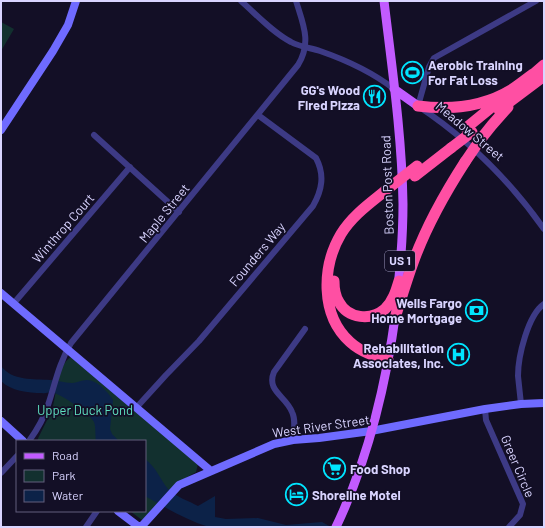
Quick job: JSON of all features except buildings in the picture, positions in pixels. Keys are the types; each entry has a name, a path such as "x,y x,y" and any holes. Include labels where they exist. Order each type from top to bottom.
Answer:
{"highway":[{"path":"395,318 410,271 426,232 444,196 480,140 504,111 539,77 544,66"},
{"path":"418,106 453,108 477,103 539,77"},
{"path":"388,360 366,352 351,343 344,337 331,314 327,289 330,259 342,233 353,218 539,77"},
{"path":"385,195 350,232 343,245 334,274 335,296 341,306 352,314 358,316 371,316 382,311 390,303 394,297 399,281"}],"main road":[{"name":"Boston Post Road","path":"337,526 358,470 381,393 395,318 399,281 402,204 394,88 384,1"},
{"name":"Meadow Street","path":"394,88 418,106"}],"street":[{"path":"1,130 57,44 70,21 76,1"},
{"name":"Meadow Street","path":"241,1 279,34 295,44 306,46 353,65 377,77 394,88"},
{"name":"Maple Street","path":"30,440 44,416 55,379 68,349 78,334 295,70 303,57 306,46 305,30 296,1"},
{"path":"418,106 429,67 434,58 536,1"},
{"name":"Meadow Street","path":"418,106 479,154 493,167 508,182 544,229"},
{"name":"Founders Way","path":"136,408 199,341 313,206 318,196 322,180 316,158 258,115"},
{"path":"94,135 179,212"},
{"name":"Winthrop Court","path":"14,303 130,167"},
{"path":"1,293 211,471"},
{"path":"521,404 518,374 522,349 527,331 536,311 544,304"},
{"path":"293,440 293,414 291,409 274,388 272,377 305,329"},
{"name":"West River Street","path":"140,527 174,490 184,482 266,446 293,440 370,431 485,409 521,404 544,403"},
{"name":"Greer Circle","path":"485,409 486,420 523,504 520,515 509,527"},
{"path":"1,421 22,440"},
{"path":"1,473 16,457"},
{"path":"86,527 96,512"},
{"path":"119,512 140,527"}],"green space":[{"path":"1,22 14,29 1,51"},
{"name":"Upper Duck Pond","path":"71,357 198,464 196,472 177,483 142,520 131,512 146,512 146,440 38,440 50,415 58,379 66,361"}],"water":[{"path":"1,366 6,371 17,377 53,380 66,383 76,383 83,380 95,382 105,390 113,400 110,429 112,434 118,440 96,440 95,424 91,418 81,409 61,396 51,392 31,393 20,391 1,381"},
{"path":"146,460 155,469 168,489 179,497 198,506 215,496 215,517 226,519 258,518 286,525 322,522 331,527 209,527 176,513 146,497"}],"place":[{"name":"Aerobic Training For Fat Loss","path":"413,72"},
{"name":"GG's Wood Fired Pizza","path":"375,97"},
{"name":"Wells Fargo Home Mortgage","path":"477,310"},
{"name":"Rehabilitation Associates, Inc.","path":"459,355"},
{"name":"Food Shop","path":"335,469"},
{"name":"Shoreline Motel","path":"297,495"}]}
